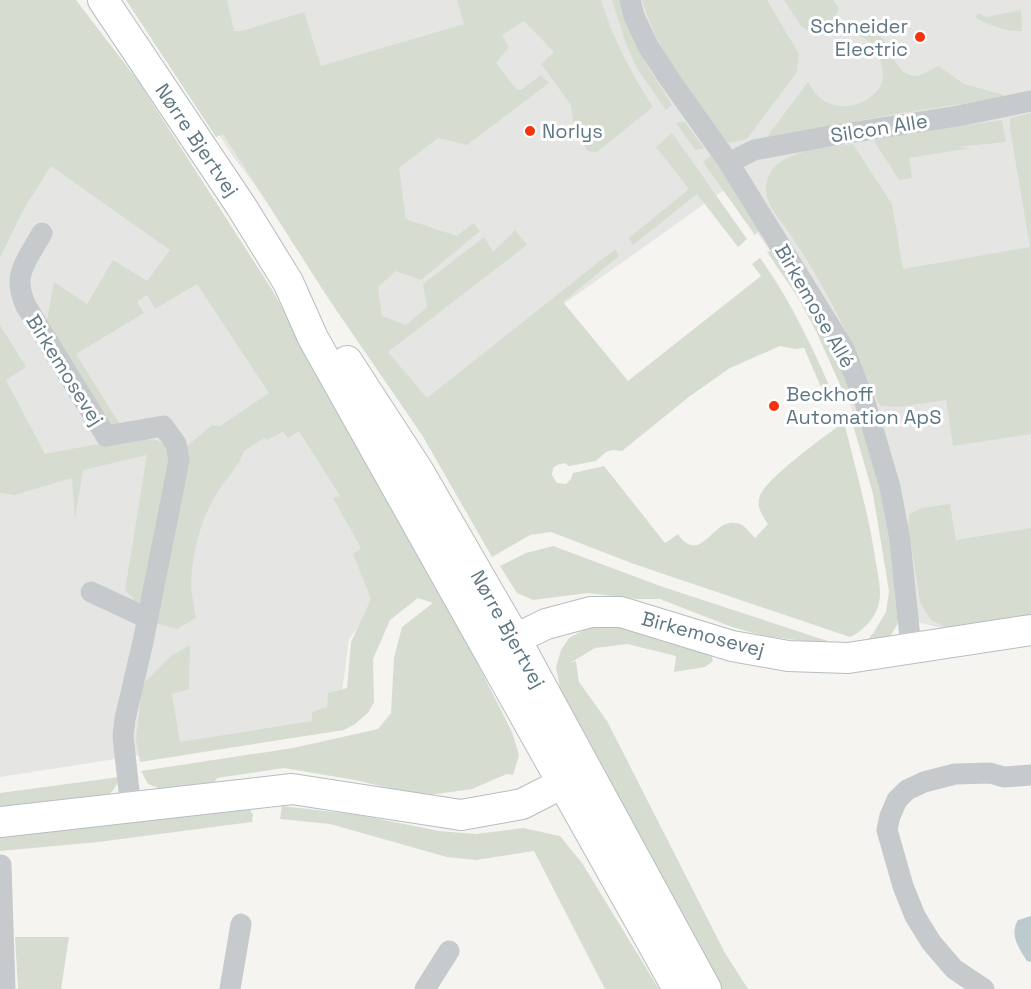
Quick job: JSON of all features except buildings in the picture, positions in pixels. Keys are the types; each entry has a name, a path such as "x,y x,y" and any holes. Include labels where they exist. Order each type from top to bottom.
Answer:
{"main road":[{"name":"Nørre Bjertvej","path":"103,0 241,206 288,282 326,329 419,472 515,638 574,777 678,989"},
{"name":"Nørre Bjertvej","path":"288,282 313,338 489,653 574,777 706,989"},
{"name":"Birkemosevej","path":"489,653 546,624 591,612 621,612 732,646 788,656 848,658 1031,630"},
{"path":"0,822 292,789 461,815 522,804 574,777"}],"street":[{"name":"Birkemose Allé","path":"630,0 634,16 648,46 729,163 844,350 865,402 890,487 900,540 911,648"},
{"name":"Silcon Alle","path":"729,163 754,150 958,116 1031,101"},
{"name":"Birkemosevej","path":"42,233 20,273 19,291 26,306 106,436 163,426 176,444 179,460 125,719 123,736 130,808"},
{"path":"91,592 147,618"},
{"path":"984,989 954,969 931,942 915,916 903,886 887,830 890,816 897,800 907,790 924,782 955,774 990,773 1013,777 1031,776"},
{"path":"1,865 5,989"},
{"path":"230,989 241,924"},
{"path":"425,989 449,951"}],"shaded area":[{"path":"0,0 76,0 138,81 271,288 416,542 512,732 519,755 513,775 507,774 472,789 422,796 355,780 284,768 217,778 214,783 167,791 148,784 141,771 293,748 378,729 391,713 394,658 402,627 433,603 418,598 390,620 373,659 374,702 368,713 344,730 140,762 136,740 142,685 172,655 190,645 189,689 172,694 180,742 312,721 312,712 327,707 328,693 347,688 351,642 371,599 353,554 361,548 333,498 340,496 299,431 288,438 283,432 267,440 264,438 244,451 206,513 192,570 191,581 196,618 177,629 155,623 186,447 212,425 220,426 269,393 197,284 155,309 147,295 137,302 144,313 76,354 119,423 111,425 47,320 54,282 87,304 113,260 147,281 170,250 51,166 24,209 0,258"},
{"path":"126,0 227,0 234,31 242,31 304,12 321,66 464,24 457,0 601,0 623,55 653,107 597,152 587,151 573,122 571,105 541,64 554,52 524,21 502,35 509,47 496,63 516,89 521,90 541,75 549,83 467,145 438,138 399,168 406,219 457,236 473,223 480,231 421,280 396,271 378,287 382,316 406,325 427,307 423,284 484,237 493,252 515,230 527,245 388,352 427,398 615,249 619,256 563,302 628,381 761,276 752,264 760,258 792,309 836,401 828,403 804,348 780,346 730,368 690,396 622,451 606,452 596,461 569,466 564,463 557,465 553,468 552,475 557,483 566,484 573,473 604,466 665,543 678,534 688,544 695,545 707,539 725,524 733,523 744,526 755,538 768,524 759,506 759,499 763,491 796,458 844,422 869,523 880,586 877,609 868,623 850,637 634,564 551,532 530,535 492,557 422,435 330,301 223,134 216,137"},
{"path":"130,0 1031,0 1031,621 957,632 897,617 869,463 840,374 802,299 727,188 420,406 233,156"},
{"path":"612,0 621,0 645,62 672,105 666,110 636,67"},
{"path":"642,0 767,0 799,54 797,72 747,139 729,143 710,123 664,52"},
{"path":"784,0 833,0 839,9 825,28 812,34 801,26"},
{"path":"1021,10 1022,31 999,28 976,18 977,13 987,17"},
{"path":"851,22 877,33 896,62 909,75 916,76 938,66 964,84 1004,95 1002,98 767,137 808,82 819,97 835,105 854,105 863,102 877,90 883,77 878,54 867,39 841,30"},
{"path":"84,111 403,567 349,639 341,700 314,728 0,777 0,258 24,209"},
{"path":"1031,113 1031,434 953,446 946,400 899,407 880,406 825,292 770,204 766,185 773,168 792,156 817,149 853,144 892,204 903,269 1030,247 1010,118"},
{"path":"1002,120 1006,142 958,147 971,148 909,158 912,178 899,180 874,141 892,136"},
{"path":"683,122 704,148 695,150 676,123"},
{"path":"672,133 747,239 738,247 697,194 633,245 629,238 689,189 656,147"},
{"path":"711,156 757,222 759,230 755,235 703,162"},
{"path":"776,250 810,301 852,391 846,398 816,331 797,296 767,252"},
{"path":"0,325 26,367 6,380 45,454 97,444 146,439 156,440 167,446 171,462 142,601 137,603 125,590 147,455 83,470 75,519 72,478 15,495 0,493"},
{"path":"851,418 860,419 876,466 901,605 897,625 888,640 865,643 886,612 889,591 873,494"},
{"path":"950,504 956,540 1031,528 1031,619 954,631 931,620 920,603 908,523 910,514 921,508"},
{"path":"553,546 663,587 843,646 764,636 732,627 660,599 636,599 588,593 533,600 517,593 500,566 526,553"},
{"path":"619,624 710,650 713,661 705,667 674,672 676,656 627,644 595,648 570,663 576,661 579,682 607,721 725,953 748,989 715,989 560,688 556,667 561,650 569,638 590,627"},
{"path":"119,777 117,785 100,801 0,815 0,793"},
{"path":"282,806 359,815 439,831 476,834 523,828 560,836 582,863 659,989 605,989 534,851 476,860 447,857 330,824 280,819"},
{"path":"249,808 253,815 252,822 98,842 0,851 0,832"},
{"path":"1031,916 1031,962 1027,961 1018,946 1014,931 1018,920"},
{"path":"15,937 69,937 61,989 18,989"}],"place":[{"name":"Schneider Electric","path":"920,37"},
{"name":"Norlys","path":"530,131"},
{"name":"Beckhoff Automation ApS","path":"774,406"}]}
